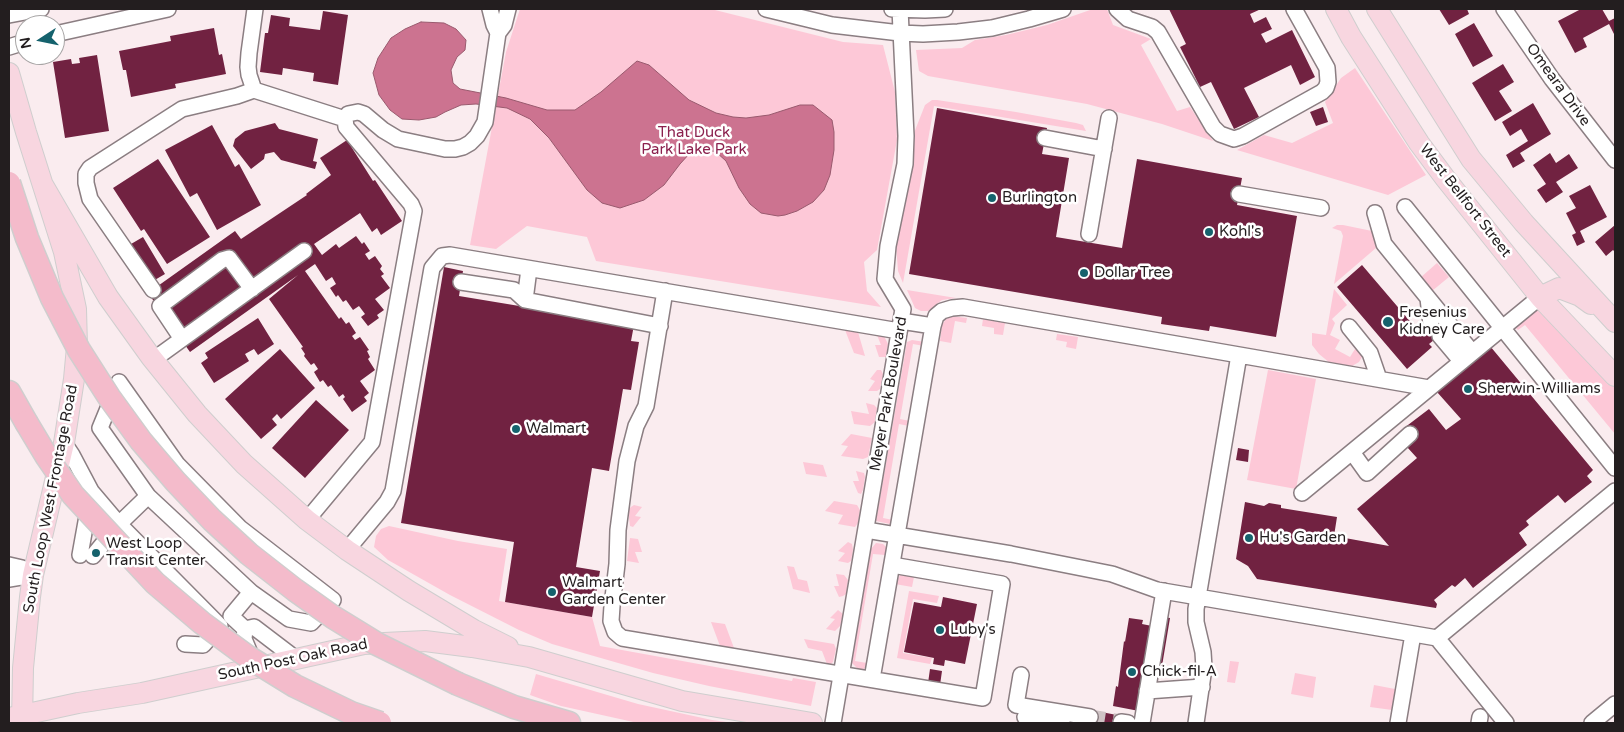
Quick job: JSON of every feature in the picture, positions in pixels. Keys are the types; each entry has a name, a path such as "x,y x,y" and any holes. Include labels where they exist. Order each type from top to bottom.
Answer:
{"highway":[{"path":"9,183 27,238 52,298 79,350 109,397 141,441 212,520 249,554 295,590 333,617 377,644 458,684 514,707 570,723"},
{"path":"9,392 46,457 73,494 155,583 202,623 248,657 295,686 380,723"}],"main road":[{"name":"West Bellfort Street","path":"1336,9 1357,46 1419,143 1445,178 1540,296 1615,376"},
{"name":"West Bellfort Street","path":"1377,9 1471,159 1524,223 1613,320"},
{"name":"South Loop West Frontage Road","path":"9,74 64,252 76,309 77,347 64,443 33,575 17,719"},
{"path":"1445,178 1471,159"},
{"path":"42,185 108,297 153,360 197,414 244,464 307,520 409,592 474,630 529,657"},
{"path":"1540,296 1559,288 1580,296 1613,320"},
{"name":"South Post Oak Road","path":"17,719 78,703 142,693 364,644 426,641 529,657 682,701 812,723"}],"street":[{"path":"9,15 41,9"},
{"path":"65,32 168,9"},
{"path":"254,90 248,67 255,9"},
{"path":"490,9 498,33"},
{"path":"307,520 372,442 414,211 411,204 346,127 345,120 348,114 358,112 398,138 445,149 455,149 470,143 477,136 487,115 498,33 504,25 508,9"},
{"path":"770,9 832,25 900,33 958,32 992,28 1063,9"},
{"path":"892,9 945,9"},
{"name":"Meyer Park Boulevard","path":"833,723 903,309 885,279 888,246 905,164 906,117 900,9"},
{"path":"1117,9 1128,19 1152,27 1158,32 1213,127 1220,134 1234,139 1243,136 1326,88 1328,82 1327,68 1299,10"},
{"name":"Omeara Drive","path":"1504,9 1552,79 1615,160"},
{"path":"153,290 90,199 87,190 86,174 90,168 182,109 254,90 345,120"},
{"path":"1089,234 1109,118"},
{"path":"355,137 372,120"},
{"path":"1045,138 1104,149"},
{"path":"1239,194 1321,208"},
{"path":"1405,207 1615,468"},
{"path":"1375,213 1384,244 1428,298 1466,356"},
{"path":"153,360 304,251"},
{"path":"347,550 387,502 394,490 432,268 442,256 450,255 665,291 900,326 933,326"},
{"path":"182,339 160,306 222,260 228,258 252,289"},
{"path":"525,300 530,268"},
{"path":"461,282 514,290 525,300 660,326"},
{"path":"665,291 646,406 636,426 627,460 618,530 612,606 611,621 614,632 622,638 982,698 1002,584 892,565"},
{"path":"1302,493 1540,296"},
{"path":"1428,298 1435,330 1466,356"},
{"path":"872,679 933,326 936,316 942,311 952,308 963,308 1429,388"},
{"path":"1349,327 1370,353 1379,379"},
{"path":"1196,723 1204,668 1203,652 1196,622 1196,609 1239,355"},
{"path":"119,382 177,464 240,528 333,600 311,623 289,619 251,592 148,496 100,428 119,382"},
{"path":"1352,452 1367,473 1410,434"},
{"path":"64,443 92,491 118,524 226,621 245,629 254,627 296,659"},
{"path":"92,491 86,556 148,496"},
{"path":"1437,638 1615,491"},
{"path":"866,530 1010,554 1112,574 1157,590 1437,638 1494,720"},
{"path":"9,564 22,568 33,575"},
{"path":"9,579 33,575"},
{"path":"1150,723 1152,691 1169,591"},
{"path":"185,644 203,644 251,592"},
{"path":"245,629 244,639 249,651 247,670"},
{"path":"1398,723 1413,634"},
{"path":"1021,675 1016,705 1020,716 1062,723"},
{"path":"1152,691 1202,687"},
{"path":"1142,723 1152,691"},
{"path":"1592,723 1615,704"},
{"path":"1016,705 1090,717"}],"green space":[{"name":"That Duck Park Lake Park","path":"520,9 711,9 843,42 883,45 895,92 897,140 877,250 864,262 867,291 881,307 596,261 587,237 527,226 496,249 470,245 506,52"},
{"path":"1093,9 1107,9 1113,25 1151,39 1141,45 1177,111 1190,107 1213,141 1162,124 1087,104 928,76 919,71 916,50 962,48 975,40 1047,25"},
{"path":"1355,68 1426,175 1388,195 1237,150 1264,135 1292,143 1333,123 1325,102 1341,78"},
{"path":"932,100 1076,123 1083,125 1086,131 934,106 903,283 898,271 896,245 914,133 925,105"},
{"path":"1337,225 1372,231 1376,248 1334,284 1343,236 1341,231 1332,228"},
{"path":"1437,263 1449,277 1432,291 1420,278"},
{"path":"1334,289 1347,305 1332,319 1335,323 1330,335 1340,340 1335,349 1350,357 1355,349 1359,351 1362,357 1359,362 1352,366 1330,363 1312,345 1312,333 1326,335"},
{"path":"907,290 956,298 942,300 928,311 921,311 915,308"},
{"path":"1537,309 1545,310 1615,383 1615,434 1525,325 1518,330 1515,327"},
{"path":"952,316 967,318 966,323 955,321 951,343 940,341 942,325 946,319"},
{"path":"983,319 1005,323 1003,335 994,334 994,328 982,326"},
{"path":"845,330 858,332 865,356 854,353"},
{"path":"1057,334 1078,337 1076,349 1066,347 1067,342 1056,340"},
{"path":"877,335 884,336 888,344 886,357 879,357 875,345 881,345"},
{"path":"912,340 925,342 924,346 913,344 900,419 910,421 909,426 899,424 883,518 893,520 890,524 876,521 907,342"},
{"path":"877,370 881,370 883,374 880,389 868,391 875,381 870,379"},
{"path":"1268,370 1316,379 1296,489 1247,480"},
{"path":"866,403 877,408 875,422 870,426 854,424 851,411 869,414"},
{"path":"851,434 872,438 868,457 863,459 841,456 848,446 841,445"},
{"path":"803,462 823,465 827,477 806,474"},
{"path":"856,471 864,473 865,477 861,494 858,493 853,481 859,481"},
{"path":"834,501 857,505 860,510 858,523 855,527 838,524 843,515 825,511"},
{"path":"634,505 642,507 635,516 641,517 633,527 630,526 628,509"},
{"path":"389,526 458,541 507,549 499,601 592,617 600,646 792,681 793,678 816,682 811,706 653,673 552,644 519,630 450,595 388,560 374,547 376,536 381,529"},
{"path":"630,538 638,539 642,552 635,552 639,563 627,561"},
{"path":"848,542 852,544 853,550 851,561 848,563 838,561 845,553 838,551"},
{"path":"876,543 883,544 887,548 885,555 873,554 855,661 867,663 862,670 852,663 871,549"},
{"path":"787,566 794,567 798,579 807,581 810,593 793,589"},
{"path":"836,574 844,575 848,580 846,594 839,597 834,586 839,586"},
{"path":"900,575 914,577 912,587 895,584"},
{"path":"909,591 939,596 937,603 913,599 903,653 932,658 930,664 897,658"},
{"path":"838,610 843,614 840,626 835,631 826,629 835,619 830,618"},
{"path":"711,622 725,624 734,648 720,646"},
{"path":"804,639 834,644 836,649 833,662 830,665 827,664 822,651 808,648"},
{"path":"1230,661 1239,662 1235,683 1227,682"},
{"path":"1295,673 1316,677 1313,698 1291,694"},
{"path":"536,674 638,704 734,723 638,723 561,706 530,695"},
{"path":"1374,685 1395,689 1392,710 1370,707"}],"shaded area":[{"path":"421,22 444,23 456,29 466,40 465,50 457,57 451,70 453,83 460,89 506,98 547,110 575,110 601,92 637,61 649,65 689,100 716,113 746,118 769,115 800,105 813,105 832,120 834,150 830,175 824,190 813,202 797,211 778,216 761,213 750,204 739,188 726,161 716,152 706,149 690,153 664,185 644,200 620,208 602,203 587,190 549,138 530,119 507,108 476,104 461,105 436,117 419,120 402,119 390,110 379,95 373,73 378,58 391,38"}],"building":[{"path":"1169,9 1261,9 1250,14 1254,23 1266,17 1272,29 1261,34 1266,43 1292,30 1315,77 1300,85 1291,65 1244,88 1259,117 1234,129 1211,82 1200,87 1180,47 1186,44"},
{"path":"1439,9 1467,9 1469,14 1449,25"},
{"path":"1581,9 1602,9 1609,21 1615,18 1615,36 1609,24 1583,38 1587,47 1575,53 1558,21"},
{"path":"323,11 348,15 338,85 313,81 314,73 283,68 282,75 260,72 265,33 268,33 271,15 290,18 289,26 320,30"},
{"path":"1474,23 1493,56 1473,67 1455,34"},
{"path":"214,28 219,55 222,54 226,74 175,84 176,88 131,97 126,70 123,70 119,51 171,41 170,36"},
{"path":"97,55 109,131 65,138 53,65 65,65 65,60 71,59 72,64 80,63 79,58"},
{"path":"1503,64 1514,82 1499,91 1512,111 1495,121 1472,83"},
{"path":"1533,103 1551,134 1520,153 1525,161 1513,168 1506,155 1528,141 1521,129 1510,136 1502,122"},
{"path":"1323,107 1328,122 1316,126 1310,112"},
{"path":"937,108 1047,128 1042,154 1069,158 1056,237 1122,248 1137,159 1242,178 1237,205 1297,216 1276,337 1210,326 1209,331 1161,324 1162,317 909,274"},
{"path":"275,123 279,129 318,139 313,161 317,162 315,169 281,160 274,152 265,154 264,159 251,169 233,146 235,139 245,131"},
{"path":"212,125 235,167 239,164 261,205 217,230 197,193 190,197 165,150"},
{"path":"347,140 373,181 375,180 402,221 381,235 377,228 372,232 360,213 314,244 322,255 336,244 339,248 356,236 362,244 364,242 370,251 365,254 369,260 375,256 382,266 380,269 384,274 381,276 390,288 375,299 384,310 377,315 379,318 368,326 361,317 365,314 359,306 353,310 346,300 343,302 338,295 336,297 330,288 336,284 332,277 326,281 315,264 305,271 339,319 341,317 346,324 349,322 356,333 352,336 355,340 360,337 369,350 367,351 370,357 368,359 375,370 360,381 369,393 364,397 367,401 352,412 343,399 345,397 343,394 339,397 331,385 328,387 323,380 320,382 314,372 318,369 314,363 311,365 304,356 305,354 301,348 303,347 269,299 298,275 190,352 148,293 235,231 241,239 307,195 331,175 320,158"},
{"path":"1550,153 1556,163 1569,154 1578,168 1556,182 1563,192 1546,203 1537,190 1546,184 1533,165"},
{"path":"158,159 210,237 167,264 144,229 141,231 113,188"},
{"path":"1590,185 1607,217 1580,231 1585,242 1577,246 1572,235 1576,233 1566,213 1576,208 1569,196"},
{"path":"1615,225 1615,252 1613,250 1606,256 1595,242"},
{"path":"143,237 165,274 153,281 131,244"},
{"name":"Fresenius Kidney Care","path":"1362,265 1420,333 1436,320 1445,331 1429,344 1432,347 1407,369 1337,287"},
{"name":"Walmart","path":"444,267 463,271 459,296 634,325 631,341 639,342 631,390 623,389 609,471 592,468 576,567 600,571 592,617 505,602 514,542 401,523"},
{"path":"258,318 274,344 258,355 254,349 245,354 249,361 214,383 201,363 208,358 205,353"},
{"path":"1490,346 1593,470 1587,476 1592,482 1565,503 1558,495 1526,521 1529,525 1519,533 1527,545 1473,588 1465,578 1455,587 1452,585 1434,600 1437,604 1436,608 1257,579 1248,566 1236,559 1245,502 1264,506 1269,503 1281,505 1281,508 1337,517 1334,536 1389,546 1357,509 1417,458 1407,447 1414,440 1404,428 1429,409 1446,430 1461,419 1437,392"},
{"path":"280,349 315,388 281,419 277,414 272,419 277,425 261,439 225,399"},
{"path":"316,400 349,430 305,478 272,448"},
{"path":"1238,448 1249,450 1248,462 1236,460"},
{"name":"Luby's","path":"943,597 977,604 965,664 945,660 944,666 933,664 934,658 904,652 914,602 941,607"},
{"path":"1155,616 1170,618 1161,672 1146,669"},
{"name":"Chick-fil-A","path":"1129,618 1143,620 1142,624 1152,626 1139,711 1113,706 1116,686 1118,687"},
{"path":"930,669 942,671 940,685 928,683"},
{"path":"1091,710 1122,716 1121,723 1089,723"}],"tunnel":[{"path":"1090,717 1121,722"}],"place":[{"name":"Burlington","path":"992,198"},
{"name":"Kohl's","path":"1209,232"},
{"name":"Dollar Tree","path":"1084,273"},
{"name":"Fresenius Kidney Care","path":"1388,322"},
{"name":"Sherwin-Williams","path":"1468,389"},
{"name":"Walmart","path":"516,429"},
{"name":"Hu's Garden","path":"1249,538"},
{"name":"West Loop Transit Center","path":"96,553"},
{"name":"Walmart Garden Center","path":"552,592"},
{"name":"Luby's","path":"940,630"},
{"name":"Chick-fil-A","path":"1132,672"}]}
